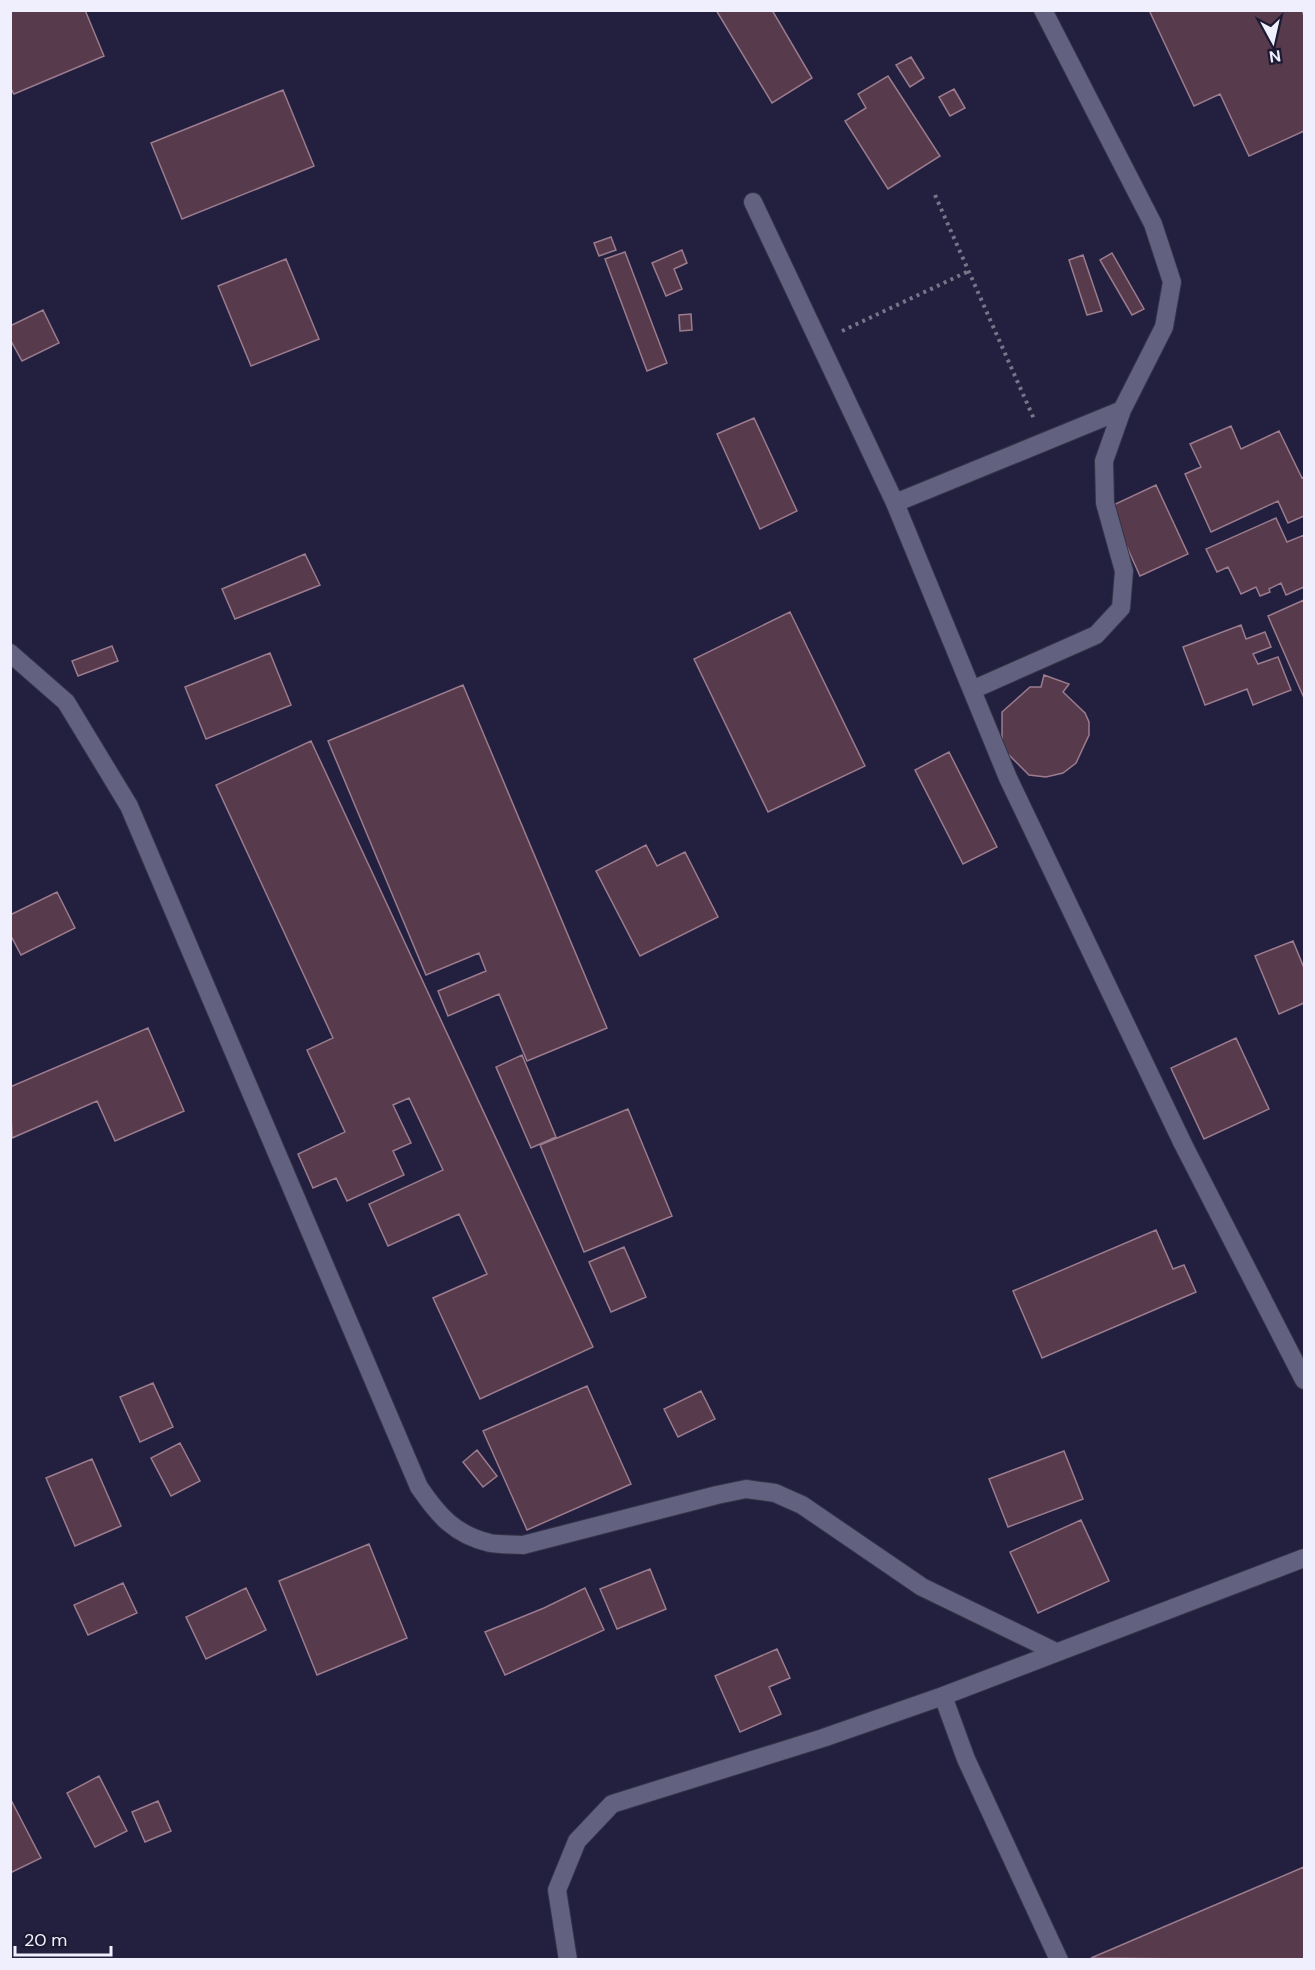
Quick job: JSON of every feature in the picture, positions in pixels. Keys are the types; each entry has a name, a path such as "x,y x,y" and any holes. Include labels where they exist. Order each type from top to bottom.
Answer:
{"lane":[{"path":"972,690 1096,635 1121,608 1124,571 1105,503 1104,461 1122,410 1164,327 1172,282 1153,224 1043,10"},
{"path":"753,202 895,502 1008,778 1173,1123 1305,1380"},
{"path":"895,502 1122,410"},
{"path":"10,653 66,702 129,806 419,1487 437,1513 462,1532 491,1544 523,1545 746,1489 775,1493 802,1505 922,1587 1056,1652"},
{"path":"568,1959 557,1890 577,1841 612,1804 823,1738 943,1696 1305,1558"},
{"path":"943,1696 966,1759 1059,1959"}],"path":[{"path":"935,195 1044,442"},
{"path":"819,342 969,272"}],"shaded area":[{"path":"11,11 1304,11 1304,1959 11,1959"}],"building":[{"path":"10,10 85,10 104,56 14,94 10,87"},
{"path":"716,10 772,10 812,78 772,103"},
{"path":"1149,10 1302,10 1304,16 1304,131 1249,156 1220,94 1194,106"},
{"path":"911,57 924,78 910,87 896,65"},
{"path":"888,76 940,156 888,189 845,121 866,108 858,94"},
{"path":"954,89 965,108 950,116 939,97"},
{"path":"283,90 314,166 182,219 151,143"},
{"path":"611,237 616,250 599,256 594,243"},
{"path":"682,250 687,263 674,269 682,289 666,296 652,263"},
{"path":"625,252 667,363 647,371 605,259"},
{"path":"1112,253 1144,309 1132,315 1100,260"},
{"path":"1083,255 1102,311 1087,315 1069,260"},
{"path":"286,259 319,339 251,366 218,286"},
{"path":"43,310 59,343 22,361 10,339 10,326"},
{"path":"691,314 692,330 680,331 679,315"},
{"path":"754,418 797,511 760,529 717,434"},
{"path":"1231,426 1241,449 1279,431 1302,478 1304,477 1304,516 1288,523 1278,501 1211,532 1185,474 1201,467 1190,444"},
{"path":"1156,485 1188,554 1140,576 1109,507"},
{"path":"1276,518 1287,542 1304,535 1304,587 1286,595 1281,583 1269,589 1270,592 1260,596 1256,587 1241,594 1228,567 1217,572 1206,549"},
{"path":"305,554 320,585 235,619 222,589"},
{"path":"1304,600 1304,698 1268,616"},
{"path":"790,612 865,766 768,812 694,659"},
{"path":"1241,625 1246,639 1265,632 1271,647 1253,654 1258,664 1278,657 1291,690 1253,705 1247,689 1205,705 1183,647"},
{"path":"112,646 118,661 78,676 72,661"},
{"path":"270,653 291,705 206,739 185,687"},
{"path":"1044,675 1069,684 1063,692 1085,713 1089,722 1089,735 1076,763 1063,773 1046,777 1029,775 1006,752 1002,744 1002,712 1030,687 1041,687"},
{"path":"463,685 607,1028 527,1061 499,994 448,1016 438,991 486,971 479,953 426,975 328,741"},
{"path":"311,741 593,1347 480,1399 433,1298 487,1274 459,1214 388,1246 369,1204 443,1170 409,1098 393,1105 411,1143 393,1151 404,1175 347,1201 336,1178 313,1188 298,1154 345,1132 307,1050 333,1038 216,785"},
{"path":"949,752 997,847 963,864 915,770"},
{"path":"646,845 657,866 685,852 718,917 640,956 596,871"},
{"path":"57,892 75,928 21,955 10,934 10,915"},
{"path":"1293,941 1304,968 1304,1003 1279,1014 1255,956"},
{"path":"148,1028 184,1111 115,1141 97,1101 12,1138 10,1087"},
{"path":"1236,1038 1269,1109 1204,1139 1171,1068"},
{"path":"522,1055 556,1137 531,1148 496,1067"},
{"path":"628,1109 672,1216 584,1252 540,1145"},
{"path":"1156,1230 1173,1269 1184,1265 1196,1292 1042,1358 1013,1291"},
{"path":"624,1247 646,1297 611,1312 589,1262"},
{"path":"153,1383 173,1427 140,1442 120,1397"},
{"path":"587,1386 631,1484 527,1530 483,1431"},
{"path":"701,1391 715,1419 678,1437 664,1409"},
{"path":"180,1443 200,1481 171,1496 151,1458"},
{"path":"477,1450 497,1476 483,1487 463,1462"},
{"path":"1064,1451 1083,1499 1008,1527 989,1479"},
{"path":"92,1459 121,1526 75,1546 46,1478"},
{"path":"1081,1520 1109,1581 1038,1613 1010,1552"},
{"path":"369,1544 407,1638 317,1675 279,1581"},
{"path":"650,1569 666,1609 617,1629 600,1589"},
{"path":"123,1583 137,1613 88,1635 74,1605"},
{"path":"246,1588 266,1630 206,1659 186,1617"},
{"path":"585,1588 604,1630 505,1675 485,1632"},
{"path":"777,1649 790,1678 769,1687 781,1714 740,1732 715,1676"},
{"path":"99,1776 127,1831 95,1847 67,1793"},
{"path":"10,1798 41,1858 10,1873"},
{"path":"158,1801 171,1831 145,1842 132,1812"},
{"path":"1304,1867 1304,1960 1091,1958"}]}
